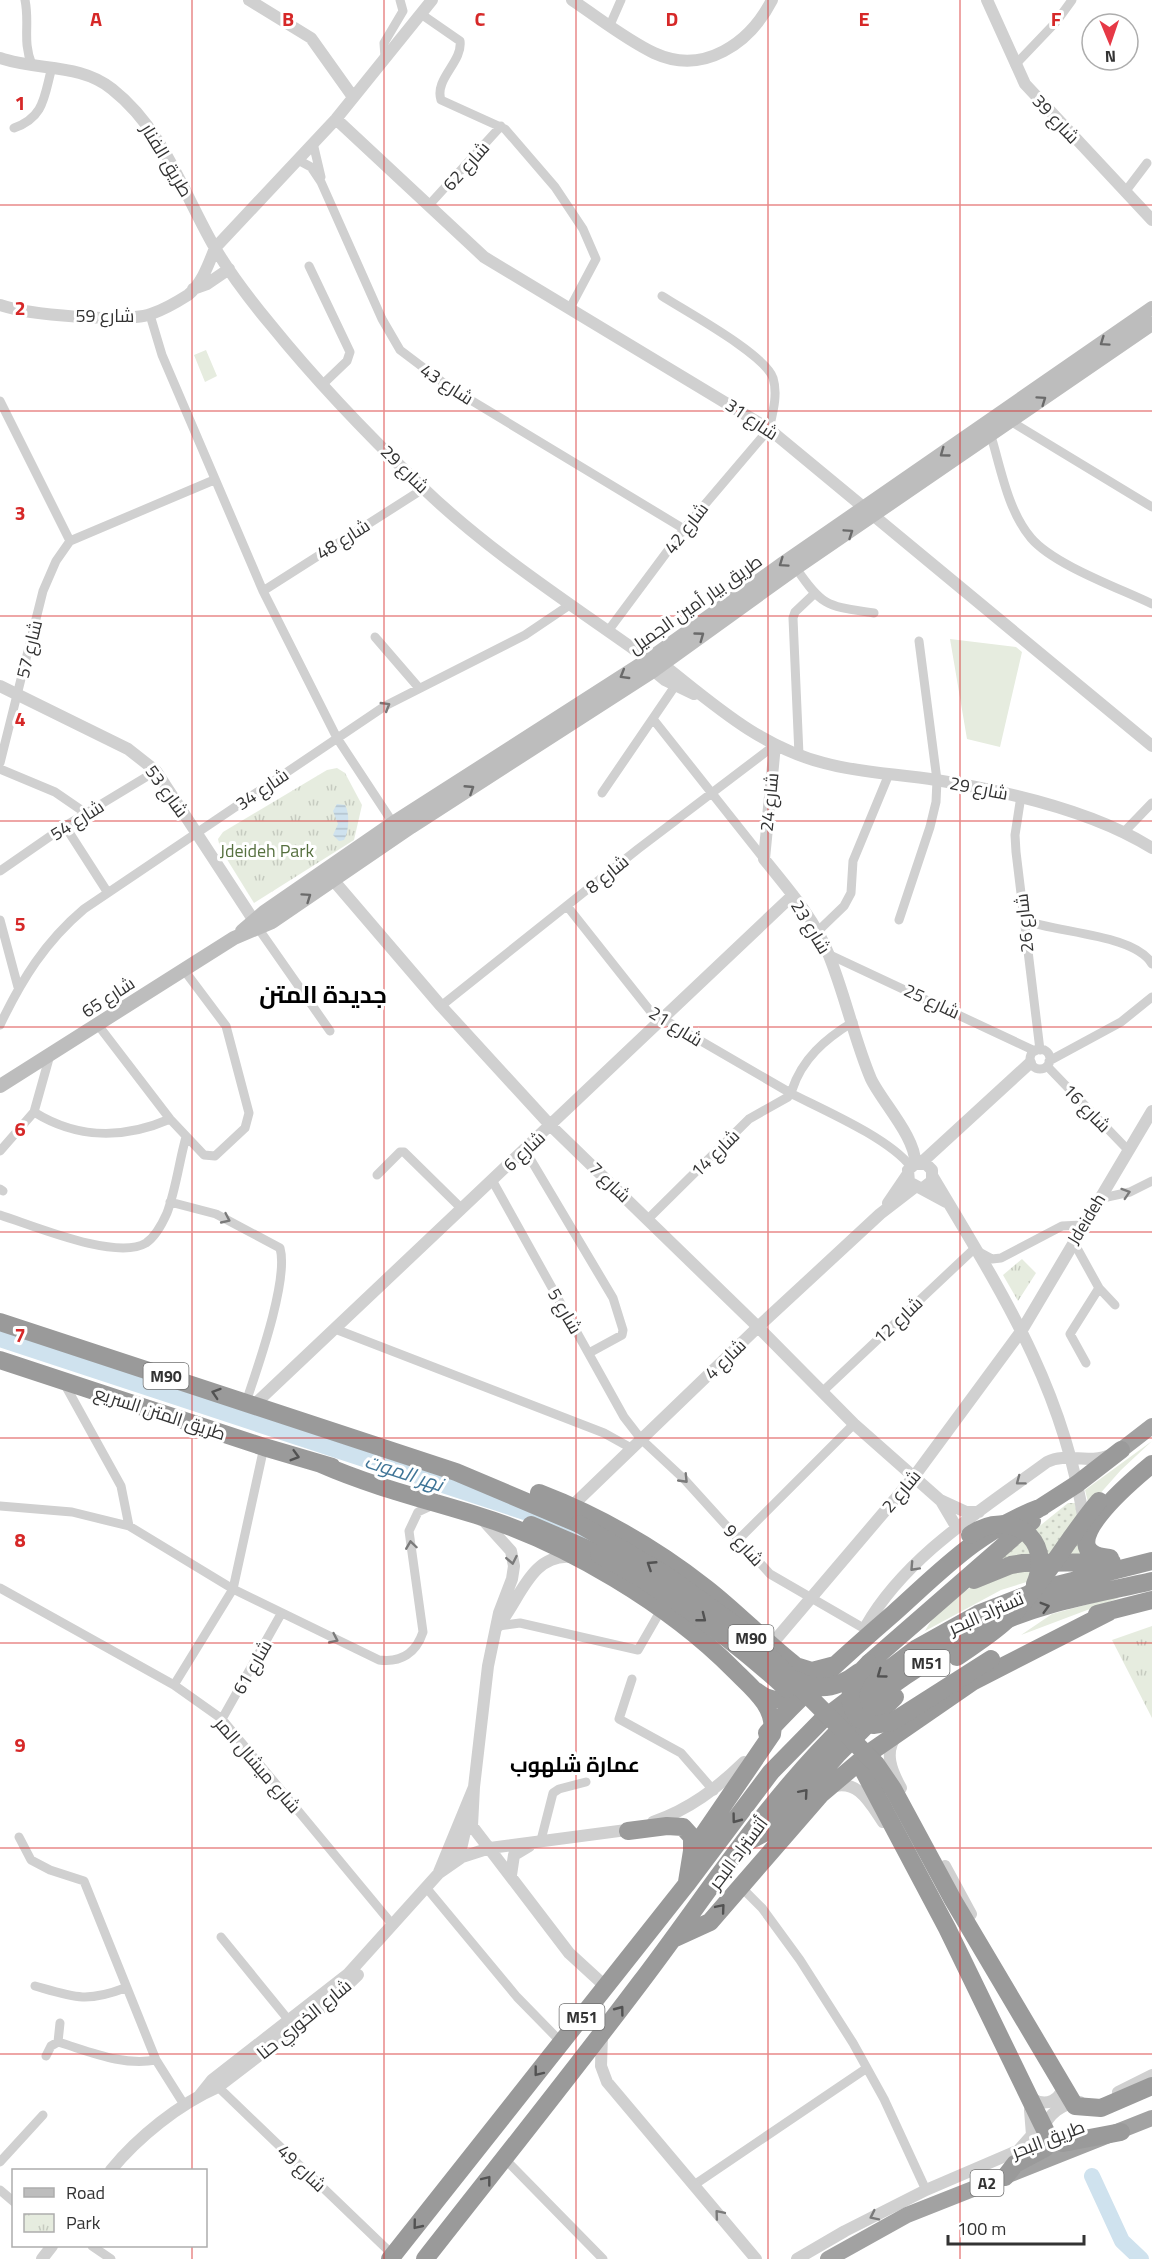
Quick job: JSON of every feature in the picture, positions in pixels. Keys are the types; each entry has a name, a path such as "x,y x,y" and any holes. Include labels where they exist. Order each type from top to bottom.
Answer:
{"highway":[{"name":"M90","path":"0,1322 456,1472 579,1524 635,1555 700,1597 745,1632 876,1764 886,1778 953,1900 1076,2101"},
{"name":"طريق المتن السريع","path":"0,1360 321,1464"},
{"path":"771,1772 774,1752 782,1738 817,1697 964,1563 1004,1532 1077,1484 1152,1426"},
{"path":"745,1844 772,1829 837,1755 896,1696 1000,1626 1030,1594 1099,1501 1152,1450"},
{"name":"M90","path":"321,1464 495,1511 599,1554 668,1594 756,1660 799,1700 860,1764 1032,2098"},
{"path":"321,1464 351,1477 477,1515 576,1558 662,1610 711,1646 754,1690 768,1709 773,1726 767,1744 692,1844"},
{"path":"1133,1560 1094,1556 1088,1550 1086,1541 1089,1531 1102,1512 1122,1490 1152,1464"},
{"path":"456,1472 482,1473 572,1506 662,1555 708,1589 803,1670 822,1670 840,1660 866,1628 964,1531 998,1523 1013,1526 1025,1532 1035,1545 1040,1562 1036,1581 1030,1594"},
{"path":"793,1678 807,1686 823,1688 840,1683 865,1667 1030,1524 1042,1508"},
{"path":"686,1885 692,1844 744,1762 773,1726 840,1660 977,1539 1012,1518 1042,1508"},
{"path":"938,1602 986,1574 1011,1565 1034,1562 1099,1564 1152,1559"},
{"name":"تستراد البحر","path":"771,1772 839,1705 933,1637 978,1614 1022,1596 1152,1559"},
{"name":"أتستراد البحر","path":"425,2259 602,2034 745,1844 809,1763 848,1722 887,1690 926,1663 1005,1620 1050,1605 1152,1581"},
{"path":"865,1667 850,1691 853,1713 862,1722 882,1725 897,1720 990,1659 1083,1617 1152,1600"},
{"path":"673,1939 710,1922 820,1794 902,1729 998,1668 1109,1612"},
{"path":"748,1625 791,1670 795,1681 791,1692 782,1699 770,1700 754,1690"},
{"name":"أتستراد البحر","path":"392,2257 686,1885 771,1772"},
{"path":"628,1831 679,1826 687,1830 692,1844"},
{"path":"1076,2101 1080,2108 1096,2109 1152,2086"},
{"path":"1005,2177 1016,2164 1045,2148 1046,2131 1032,2098"},
{"name":"طريق البحر","path":"828,2259 908,2215 1122,2132 1152,2118"},
{"path":"1046,2131 1063,2143 1122,2132"}],"main road":[{"name":"طريق بيار أمين الجميل","path":"329,875 393,823 653,664 862,508 1152,308"},
{"name":"طريق بيار أمين الجميل","path":"256,924 874,517 1152,324"},
{"name":"شارع 65","path":"0,1086 256,924"}],"street":[{"path":"25,0 28,19 25,49 32,65"},
{"path":"249,0 311,38 353,98"},
{"path":"385,58 384,43 403,11 400,0"},
{"name":"شارع 59","path":"0,305 41,315 150,315 174,303 194,289 206,270 215,248 336,119 432,0"},
{"path":"572,0 656,54 696,60 713,56 738,44 759,24 772,0"},
{"path":"610,25 621,0"},
{"name":"شارع 39","path":"987,0 1025,84 1152,220"},
{"path":"1015,65 1060,17 1072,0"},
{"path":"421,14 457,37 461,45 440,89 441,100 445,104 501,126 555,187 583,228 596,254 595,264 570,308"},
{"name":"طريق الفنار","path":"0,58 81,73 103,83 141,118 161,144 215,248"},
{"path":"14,128 29,123 39,113 51,67"},
{"name":"شارع 31","path":"336,119 484,257 769,429 1152,746"},
{"name":"شارع 62","path":"429,205 501,126"},
{"path":"313,143 321,182"},
{"name":"شارع 43","path":"298,160 312,167 321,182 382,319 400,350 450,387 684,529"},
{"path":"1125,192 1147,163"},
{"name":"شارع 29","path":"215,248 271,325 323,384 423,489 496,549 571,604 635,650 642,649 675,686 698,695 736,723 775,745 799,755 823,763 937,780 1021,796 1124,832 1152,848"},
{"path":"309,266 350,352 347,361 323,384"},
{"path":"194,289 207,284 229,269"},
{"path":"662,296 736,343 768,368 775,387 769,429"},
{"path":"150,315 162,355 263,591 337,738 393,823"},
{"path":"0,401 70,541 214,480"},
{"path":"1012,422 1152,507"},
{"name":"شارع 42","path":"608,631 684,529 769,429"},
{"path":"991,436 1014,509 1031,537 1057,558 1152,604"},
{"name":"شارع 48","path":"263,591 423,489"},
{"name":"شارع 57","path":"0,763 43,591 56,561 70,541"},
{"path":"796,568 814,594 833,608 874,613"},
{"path":"799,755 793,618 814,594"},
{"name":"شارع 34","path":"0,1025 18,987 39,953 60,929 108,893 337,738 419,688 525,635 571,604"},
{"path":"375,637 419,688"},
{"path":"899,920 936,802 937,780 919,641"},
{"name":"شارع 29","path":"653,664 691,686 698,695"},
{"name":"شارع 53","path":"0,686 128,749 156,771 256,924"},
{"path":"602,793 675,686"},
{"name":"شارع 23","path":"652,719 793,895 817,932 828,954 872,1081 906,1136 920,1169"},
{"name":"شارع 8","path":"441,1006 710,793 775,745"},
{"name":"شارع 24","path":"764,859 775,745"},
{"path":"0,769 55,792 87,814"},
{"name":"شارع 54","path":"0,871 65,826 156,771"},
{"path":"817,932 844,906 851,893 854,861 889,774"},
{"name":"شارع 26","path":"1021,796 1015,835 1039,1060"},
{"path":"1124,832 1152,803"},
{"path":"65,826 108,893"},
{"name":"شارع 7","path":"329,875 441,1006 551,1126 758,1327 854,1424 940,1500"},
{"name":"شارع 6","path":"250,1404 335,1329 793,895"},
{"name":"شارع 21","path":"567,906 640,1001 663,1020 880,1142 920,1169"},
{"path":"0,920 18,987"},
{"path":"1024,920 1118,942 1146,955 1152,964"},
{"path":"256,924 330,1031"},
{"name":"شارع 25","path":"828,954 1039,1060"},
{"path":"98,1025 186,1137 204,1155 215,1156 245,1128 249,1118 226,1026 184,970"},
{"path":"1039,1060 1129,1017 1152,997"},
{"path":"790,1093 802,1065 835,1033 853,1022"},
{"path":"0,1151 34,1112 50,1055"},
{"name":"شارع 16","path":"1039,1060 1127,1149"},
{"name":"شارع 4","path":"572,1506 758,1327 880,1214 920,1169 1039,1060"},
{"name":"شارع 14","path":"648,1219 749,1119 790,1093"},
{"name":"Jdeideh","path":"1022,1330 1127,1149 1152,1111"},
{"path":"34,1112 62,1127 93,1134 135,1131 170,1119"},
{"path":"0,1215 103,1248 124,1248 146,1243 157,1231 170,1202 186,1137"},
{"path":"525,1150 613,1298 623,1330 622,1335 589,1353"},
{"path":"377,1174 400,1152 404,1152 462,1209"},
{"path":"949,1204 909,1182 920,1169 949,1204 1022,1330 1059,1415 1072,1458 1086,1541"},
{"name":"شارع 4","path":"880,1214 919,1188 930,1184 920,1169"},
{"name":"شارع 5","path":"492,1180 624,1417 641,1439"},
{"path":"1098,1199 1130,1192 1152,1181"},
{"path":"170,1202 216,1214 280,1248 281,1262 272,1315 250,1404"},
{"path":"976,1249 984,1256 1001,1258 1062,1226 1082,1225"},
{"path":"1073,1241 1099,1288 1115,1305"},
{"name":"شارع 12","path":"822,1392 976,1249"},
{"path":"1086,1363 1070,1334 1099,1288"},
{"path":"335,1329 604,1433 631,1448"},
{"name":"شارع 2","path":"771,1645 913,1478 1022,1330"},
{"path":"63,1381 121,1486 129,1526"},
{"path":"739,1539 854,1424"},
{"name":"شارع 9","path":"641,1439 684,1479 770,1574 866,1628"},
{"path":"174,1684 234,1589 264,1447"},
{"path":"940,1500 964,1531 979,1512 1047,1462 1059,1458 1097,1460 1121,1450"},
{"path":"940,1500 966,1512 979,1512"},
{"path":"0,1506 72,1512 129,1526 234,1589 281,1614 379,1660 398,1660 407,1656 420,1641 423,1623 409,1531 418,1512 438,1505"},
{"path":"453,1862 463,1843 474,1787 488,1666 501,1606 513,1575 513,1556 494,1531 477,1515"},
{"path":"498,1626 541,1565 556,1557 576,1558"},
{"name":"شارع ميشال المر","path":"0,1588 174,1684 222,1719 392,1924"},
{"path":"498,1626 520,1623 638,1650 662,1610"},
{"name":"شارع 61","path":"222,1719 281,1614"},
{"path":"632,1679 619,1719 681,1753 714,1791"},
{"path":"902,1729 890,1748 894,1775 1076,2101"},
{"path":"453,1862 490,1848 540,1840 628,1831 672,1815 714,1791 744,1762"},
{"path":"511,1875 514,1855 540,1840 554,1793 560,1789 586,1782"},
{"path":"820,1794 839,1785 856,1788 865,1797 897,1846 1030,2112 1032,2135 1017,2152"},
{"path":"474,1787 473,1828 569,1953 605,1986"},
{"path":"439,1873 474,1787"},
{"path":"19,1837 31,1860 84,1881 125,1988 156,2060 185,2106"},
{"name":"شارع الخوري حنا","path":"292,2024 348,1974 439,1873 453,1862"},
{"name":"شارع الخوري حنا","path":"112,2169 131,2147 352,1981 385,1946 429,1891 439,1873"},
{"path":"740,1886 762,1908 800,1960 867,2068 926,2190"},
{"path":"429,1891 517,1997 562,2043"},
{"path":"222,1937 292,2024"},
{"path":"35,1986 83,1999 100,1998 125,1988"},
{"path":"58,2042 60,2023"},
{"path":"602,2034 601,2066 607,2082 756,2259"},
{"path":"46,2056 53,2044 58,2042 117,2060 142,2063 156,2060"},
{"path":"694,2185 867,2068"},
{"path":"797,2259 853,2227 926,2190 1017,2152 1038,2140 1046,2131 1052,2113 1062,2106 1076,2101 1102,2100 1152,2075"},
{"path":"1032,2098 1042,2103 1053,2101 1062,2093 1064,2081"},
{"name":"شارع 49","path":"215,2084 392,2257"},
{"path":"0,2162 43,2115"},
{"path":"504,2158 603,2259"},
{"path":"0,2190 12,2200"},
{"path":"42,2259 51,2247"},
{"path":"93,2247 111,2259"}],"green space":[{"path":"206,350 217,376 205,382 194,355"},
{"path":"950,639 1016,647 1022,652 1000,747 967,739"},
{"name":"Jdeideh Park","path":"337,768 345,773 362,805 354,840 254,903 220,848 218,839 223,832 327,770"},
{"path":"1022,1259 1036,1273 1018,1301 1003,1275"},
{"path":"1152,1441 1121,1470 1089,1506 1085,1490"},
{"path":"1068,1503 1075,1503 1086,1554 984,1571"},
{"path":"1027,1566 1033,1580 1001,1590 925,1631 934,1617 956,1596 997,1576"},
{"path":"1111,1598 1119,1598 1021,1635 1052,1614"},
{"path":"1152,1626 1152,1718 1112,1640"}],"water":[{"path":"337,804 345,805 348,817 346,837 339,841 333,835 338,824 333,811"}],"waterway":[{"name":"نهر الموت","path":"0,1339 558,1523 599,1547"},
{"name":"نهر الموت","path":"1092,2176 1122,2241 1141,2259"}],"district":[{"name":"جديدة المتن","path":"323,994"},
{"name":"عمارة شلهوب","path":"575,1764"}]}
